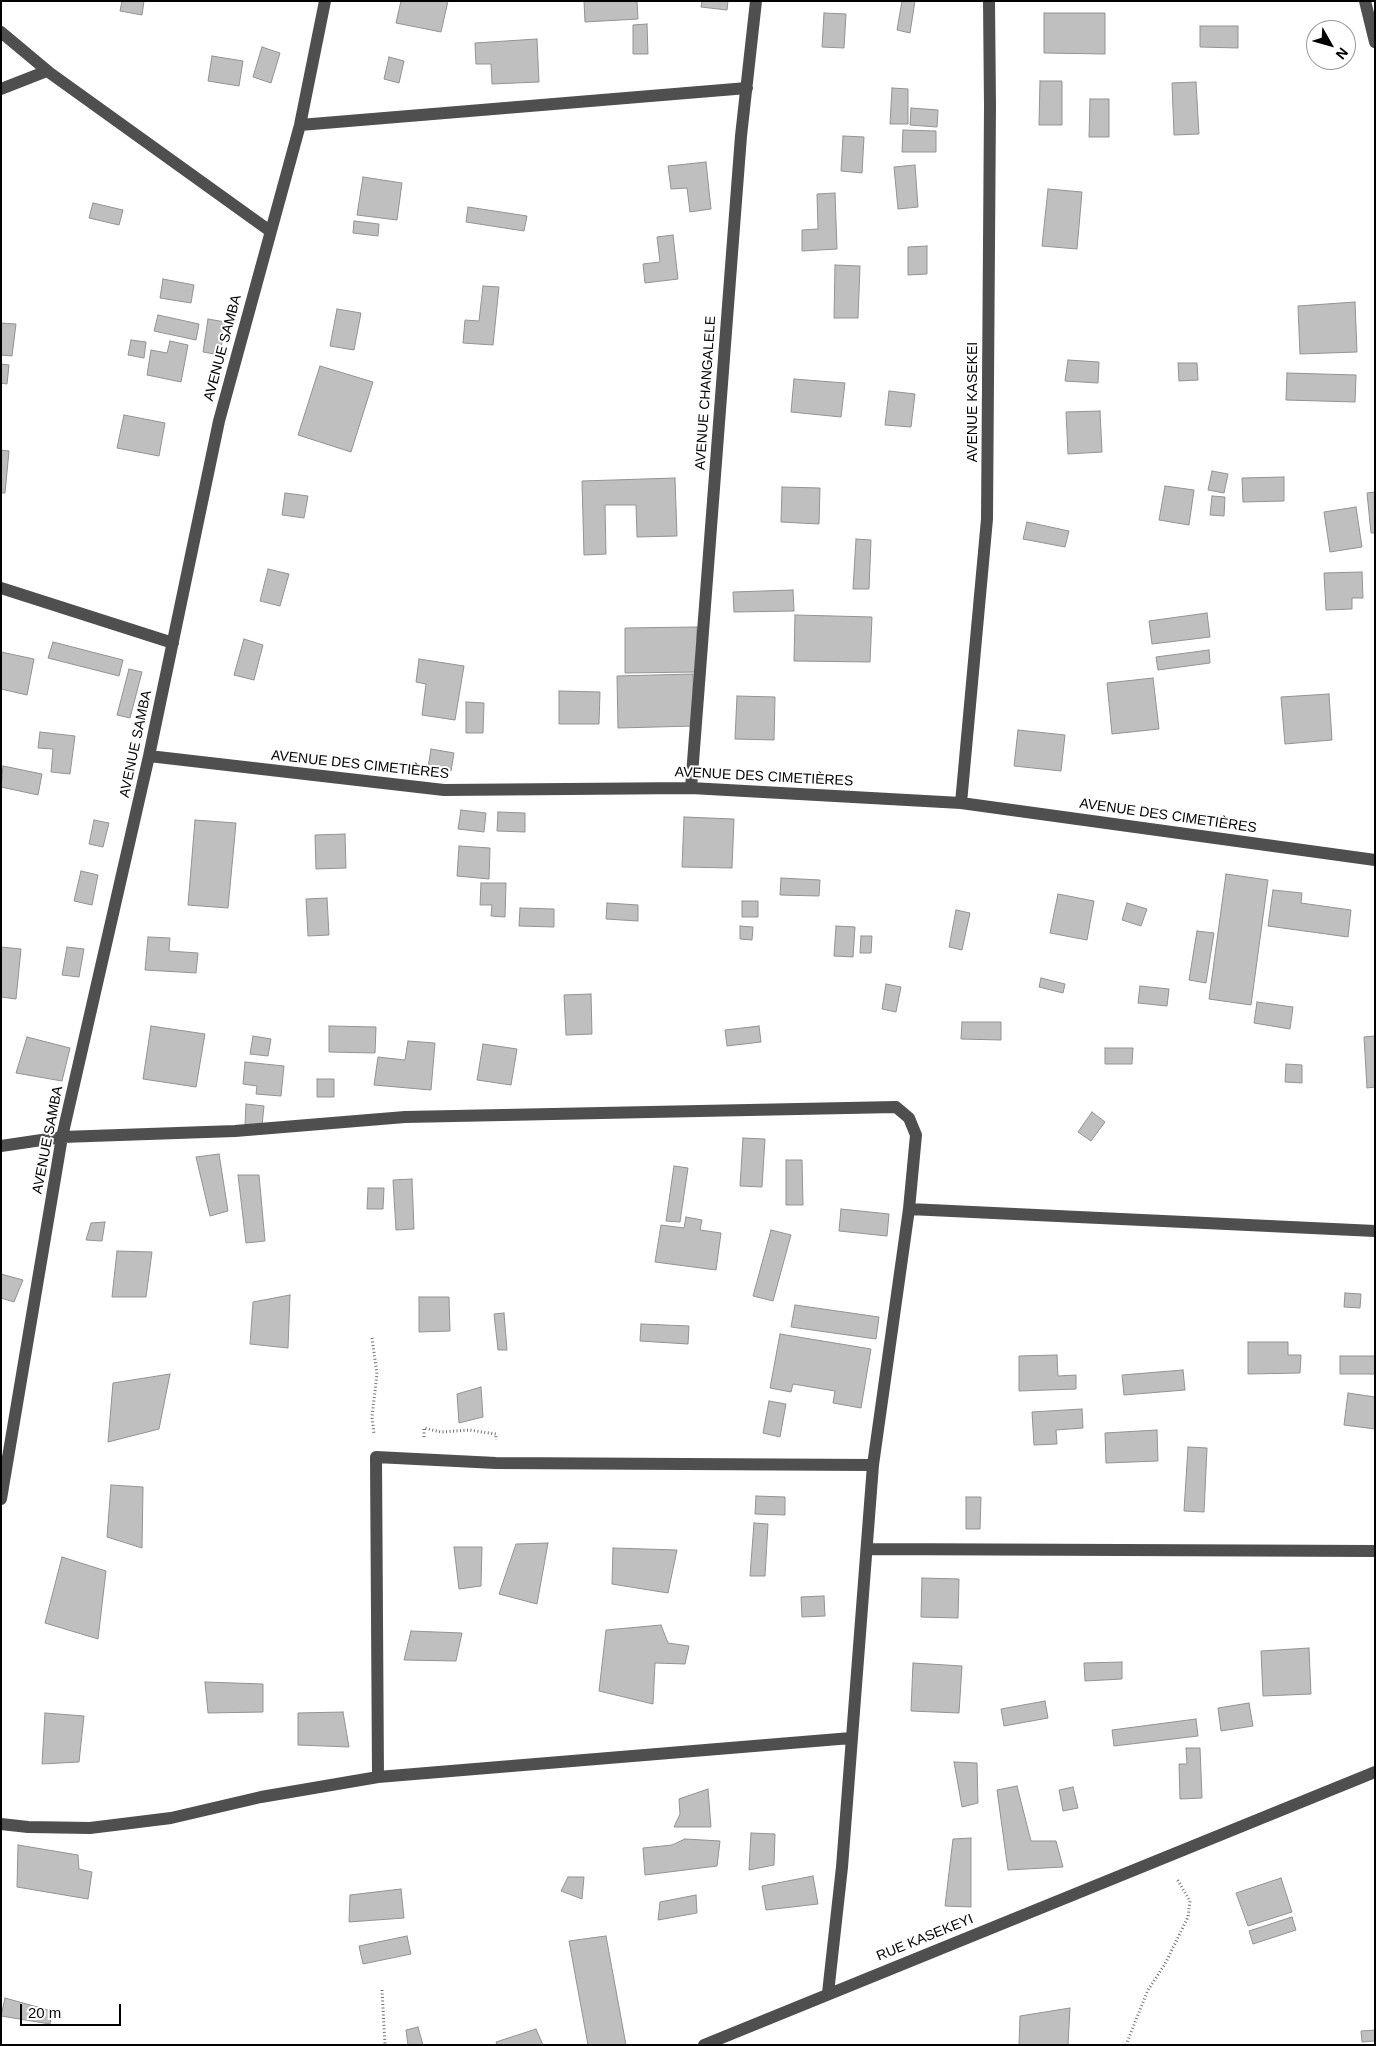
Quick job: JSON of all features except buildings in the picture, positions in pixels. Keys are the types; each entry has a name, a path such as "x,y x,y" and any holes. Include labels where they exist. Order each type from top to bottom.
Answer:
{"street":[{"name":"AVENUE SAMBA","path":"1,1499 62,1137 149,756 219,421 300,124 325,1"},
{"name":"AVENUE CHANGALELE","path":"691,788 741,136 756,1"},
{"name":"AVENUE KASEKEI","path":"961,803 988,519 989,1"},
{"path":"1366,1 1375,42"},
{"path":"1,32 47,71 270,231"},
{"path":"1,89 47,71"},
{"path":"300,124 746,88"},
{"path":"1,588 173,643"},
{"name":"AVENUE DES CIMETIÈRES","path":"149,756 444,790 691,788 961,803 1375,860"},
{"path":"1,1146 62,1137 235,1131 405,1117 896,1107 909,1118 916,1135 909,1208 874,1465 842,1867 828,1993"},
{"path":"909,1208 1375,1231"},
{"path":"378,1777 376,1457 496,1463 874,1465"},
{"path":"867,1548 1375,1551"},
{"path":"1,1824 28,1827 90,1828 171,1818 261,1797 378,1777 851,1738"},
{"name":"RUE KASEKEYI","path":"704,2045 1375,1772"}],"path":[{"path":"372,1338 377,1374 372,1417 376,1457"},
{"path":"1126,2045 1148,1990 1165,1964 1188,1916 1190,1902 1180,1882 1158,1860"},
{"path":"382,1990 385,2045"}]}
